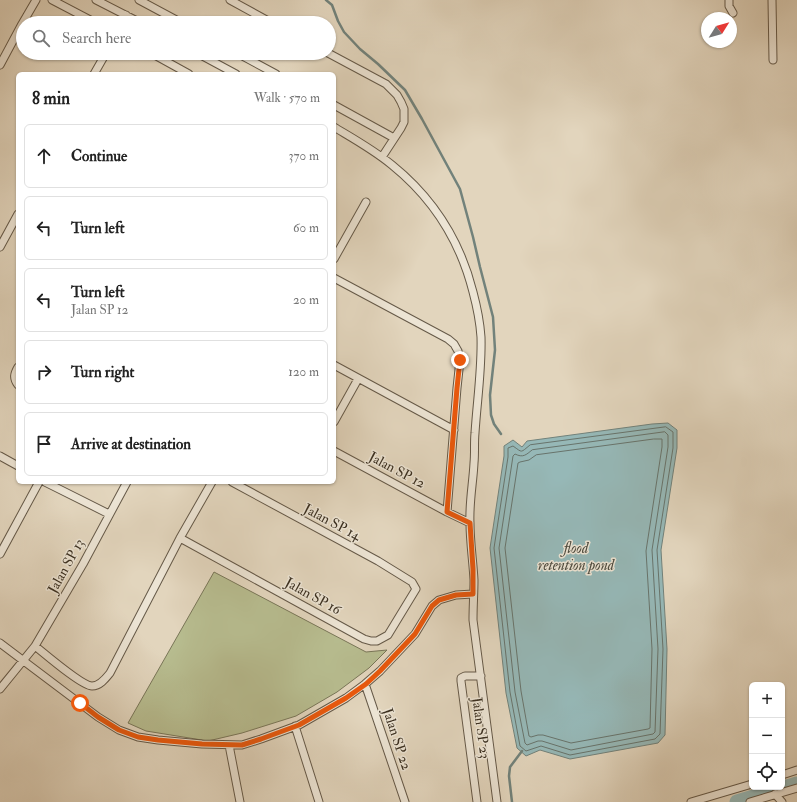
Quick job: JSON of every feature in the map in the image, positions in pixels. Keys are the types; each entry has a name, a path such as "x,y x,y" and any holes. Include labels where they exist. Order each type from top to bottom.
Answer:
{"street":[{"path":"27,16 36,0"},
{"path":"52,0 83,16"},
{"path":"96,0 126,15"},
{"path":"139,0 169,16"},
{"path":"230,0 259,16"},
{"path":"729,0 733,12"},
{"path":"772,0 773,60"},
{"path":"0,65 16,36"},
{"path":"336,57 386,84 397,95 401,102 404,109 404,122 382,157"},
{"path":"95,72 102,60"},
{"path":"164,60 185,72"},
{"path":"210,60 232,72"},
{"path":"250,60 272,72"},
{"path":"336,106 394,138"},
{"path":"336,128 392,164 431,203 451,234 460,252 467,270 476,304 481,336 481,352 470,523 473,569 473,620 497,802"},
{"path":"336,255 366,202"},
{"path":"0,247 16,218"},
{"path":"336,279 448,339 454,344 458,351 460,360 447,512"},
{"path":"336,366 454,430"},
{"path":"16,371 16,381"},
{"path":"336,418 358,379"},
{"name":"Jalan SP 12","path":"336,451 470,523"},
{"path":"0,456 16,465"},
{"path":"0,554 38,484"},
{"path":"49,484 109,514"},
{"name":"Jalan SP 13","path":"0,689 35,646 83,564 126,484"},
{"path":"35,646 85,684 92,686 99,683 110,673 180,538 211,484"},
{"name":"Jalan SP 14","path":"236,484 378,561 412,582 416,589"},
{"name":"Jalan SP 16","path":"180,538 364,639 371,641 377,641 388,635 416,589"},
{"path":"0,643 98,717 119,730 138,737 158,740 202,744 242,745 295,726 346,698 366,684 380,671 415,634 432,606 439,600 456,595 473,594"},
{"name":"Jalan SP 23","path":"477,802 461,678 465,676 481,676"},
{"name":"Jalan SP 22","path":"366,684 405,802"},
{"path":"295,726 319,802"},
{"path":"229,744 240,802"},
{"path":"785,773 797,770"},
{"path":"691,802 749,785"},
{"path":"750,802 797,788"},
{"path":"774,794 782,802"}],"green space":[{"path":"214,572 366,652 387,650 369,668 337,692 296,716 242,733 208,741 146,731 128,723"}],"water":[{"name":"flood retention pond","path":"668,423 677,430 677,448 661,550 667,649 665,735 658,743 570,759 540,750 526,756 517,748 506,693 490,548 504,456 504,446 513,440 522,447 527,441"}],"waterway":[{"path":"326,0 332,5 344,32 360,49 405,90 460,189 493,317 495,350 490,395 491,415 494,424 501,434"},
{"path":"512,802 509,776 510,767 522,751"},
{"path":"737,802 797,784"}],"route":[{"path":"80,703 98,717 119,730 138,737 202,744 242,745 299,725 346,698 366,684 380,671 415,634 432,606 439,600 456,595 473,594 474,582 470,523 447,512 460,360"}]}
